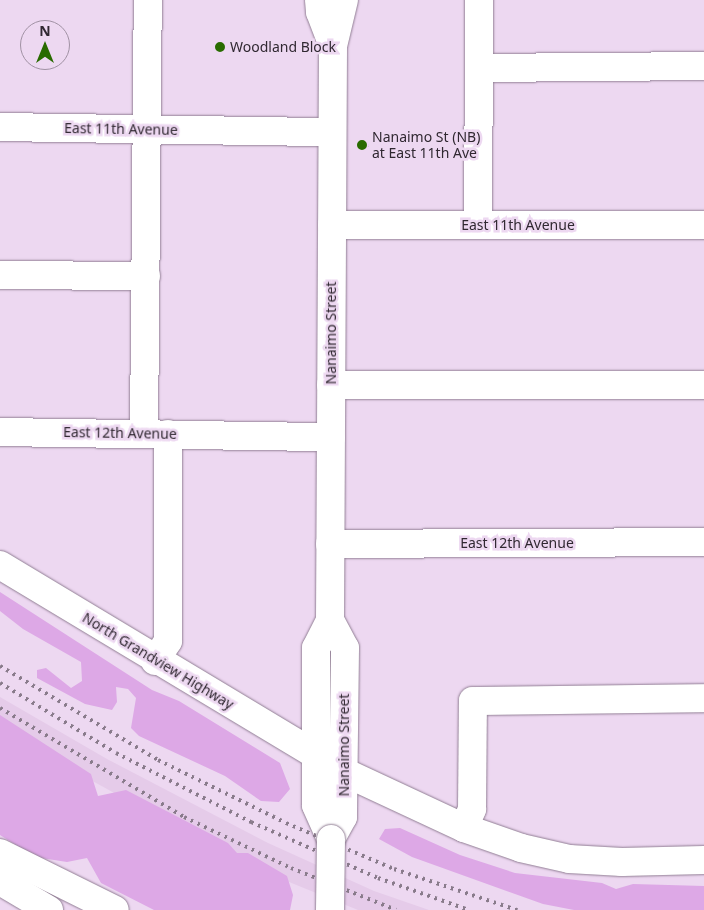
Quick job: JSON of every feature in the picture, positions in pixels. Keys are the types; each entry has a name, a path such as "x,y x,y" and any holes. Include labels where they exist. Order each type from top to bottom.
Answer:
{"street":[{"path":"148,0 146,276 168,641 155,661"},
{"name":"Nanaimo Street","path":"319,0 320,12 333,46"},
{"name":"Nanaimo Street","path":"337,828 316,805 316,648 330,620 333,46 344,0"},
{"path":"478,225 479,0"},
{"path":"480,68 704,66"},
{"name":"East 11th Avenue","path":"0,127 332,132"},
{"name":"East 11th Avenue","path":"332,225 704,225"},
{"path":"0,275 146,276"},
{"path":"331,385 704,385"},
{"name":"East 12th Avenue","path":"0,432 331,437"},
{"name":"East 12th Avenue","path":"330,544 704,542"},
{"name":"North Grandview Highway","path":"0,565 155,661 316,755"},
{"name":"Nanaimo Street","path":"330,620 345,648 344,772 330,910"},
{"path":"464,828 472,809 473,701 704,698"},
{"path":"344,772 464,828 521,848 569,859 622,862 704,860"},
{"path":"0,853 115,910"},
{"path":"0,881 50,910"}],"path":[{"path":"362,145 370,145"}],"shaded area":[{"path":"0,592 152,690 179,701 280,763 290,789 279,802 261,801 225,776 139,736 131,728 136,698 128,689 116,687 117,702 112,710 85,704 37,678 37,670 46,668 71,688 82,681 81,662 23,629 0,611"},
{"path":"0,697 107,759 268,843 374,891 429,910 358,910 262,871 205,843 0,730"},
{"path":"0,715 91,774 98,796 126,790 228,843 237,853 248,853 287,876 293,895 290,910 154,910 101,883 87,858 67,862 35,857 0,835"},
{"path":"400,828 460,855 515,873 602,883 616,889 633,884 704,886 704,910 574,910 543,904 412,857 379,839 385,829"}],"railway":[{"path":"0,666 158,760 286,823 394,869 517,910"},
{"path":"0,683 116,753 251,822 378,878 469,910"},
{"path":"0,708 184,817 291,868 396,910"}],"place":[{"name":"Woodland Block","path":"220,47"},
{"name":"Nanaimo St (NB) at East 11th Ave","path":"362,145"}]}
